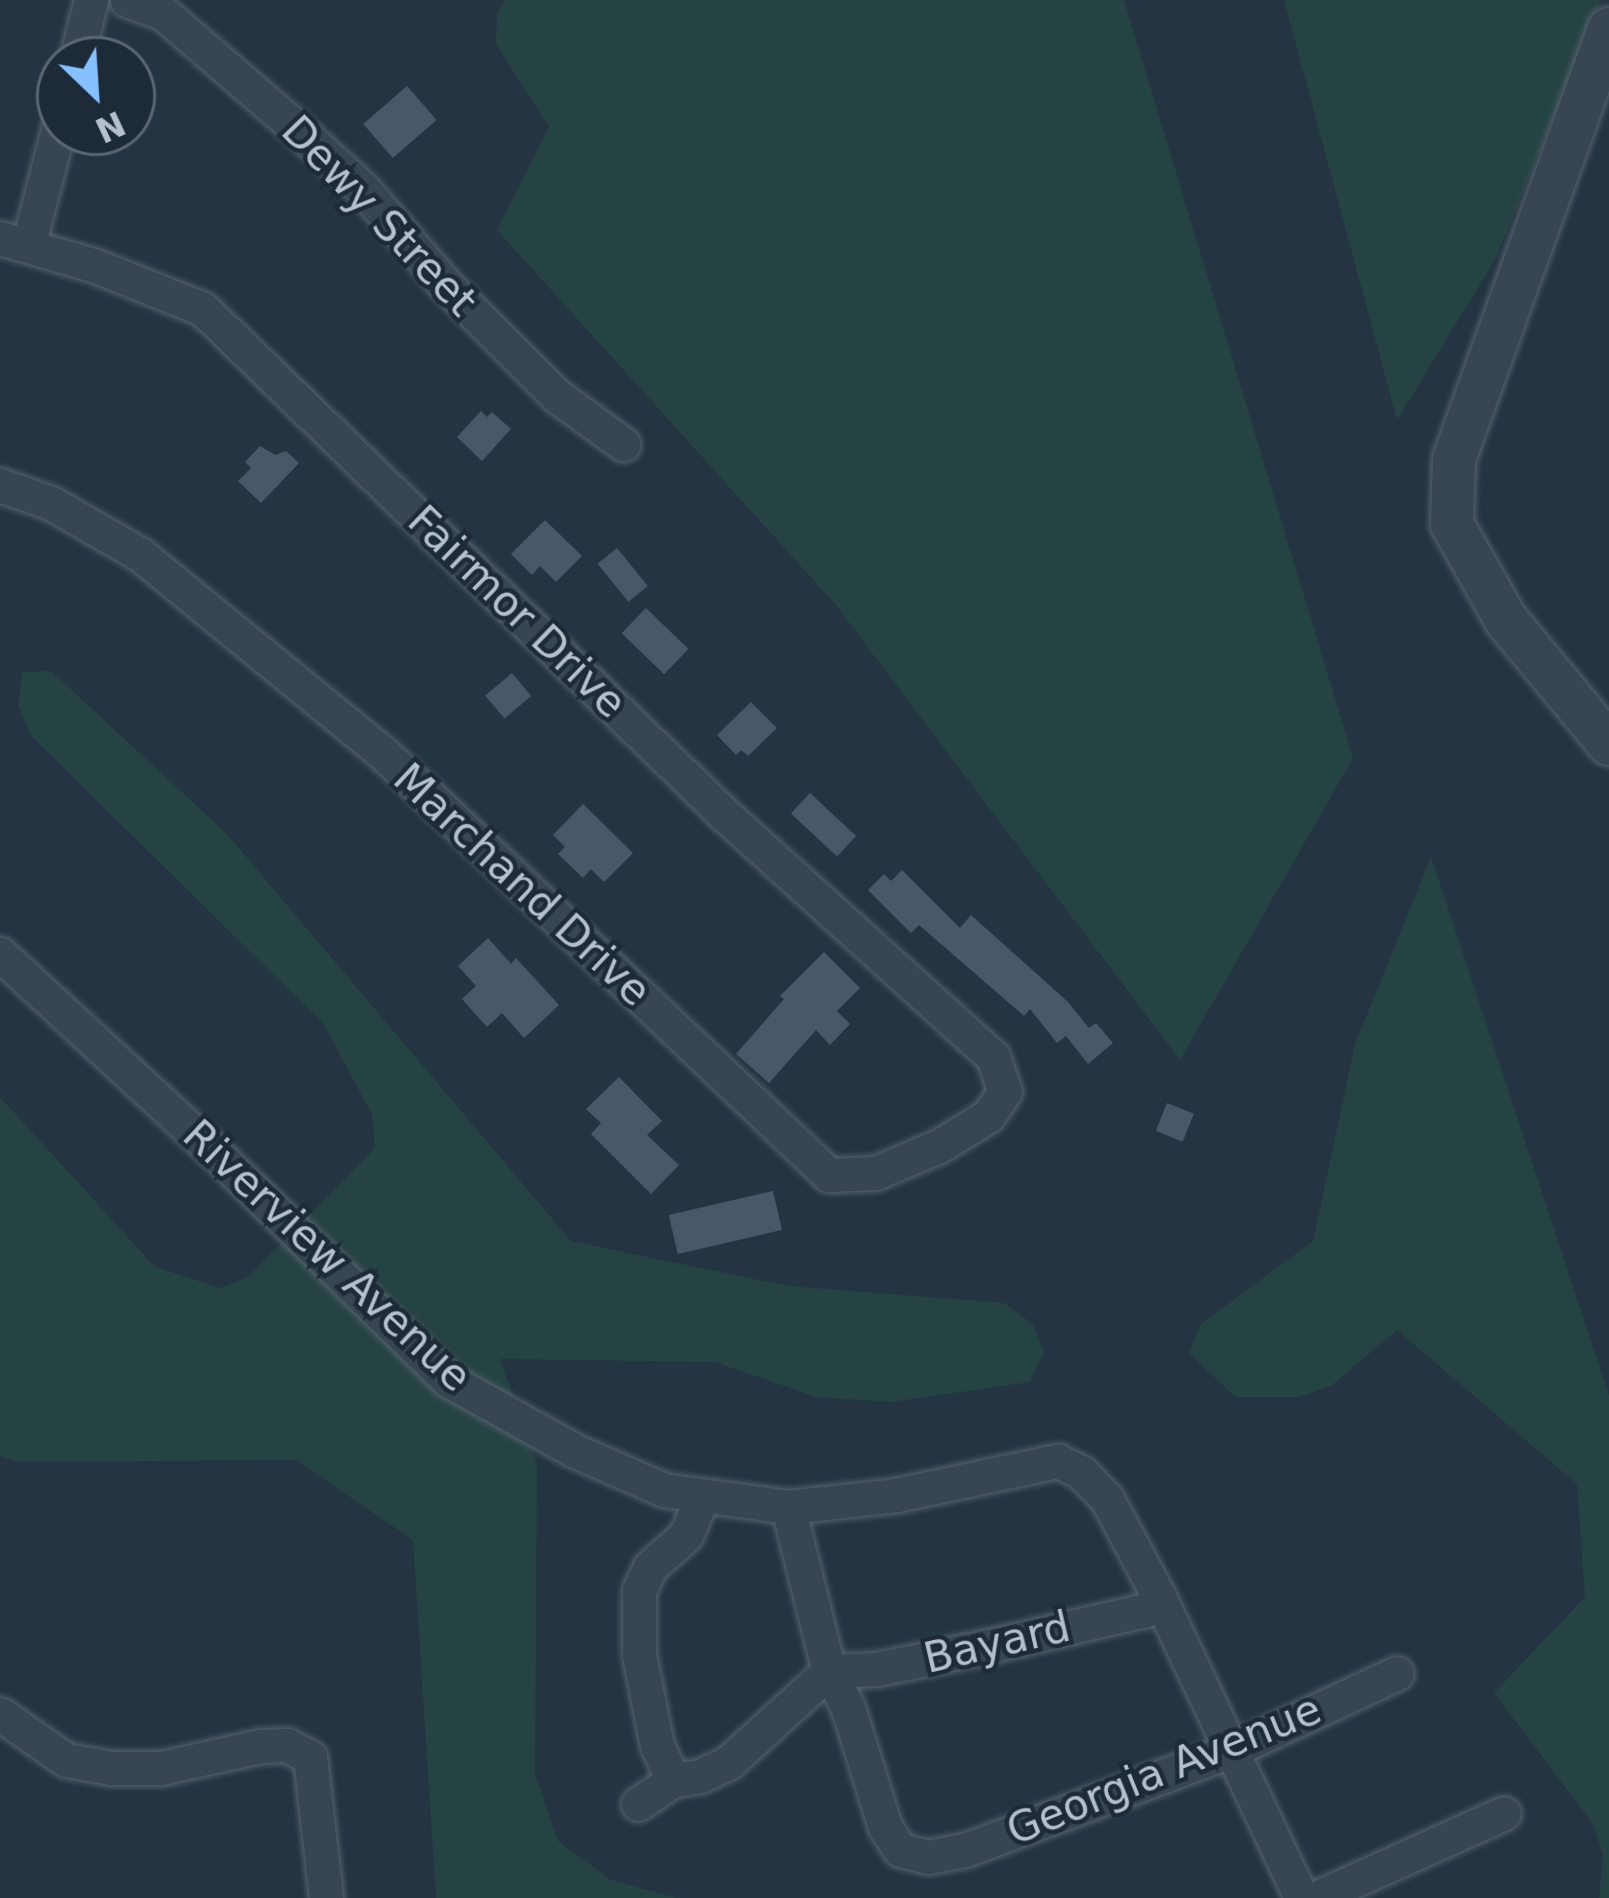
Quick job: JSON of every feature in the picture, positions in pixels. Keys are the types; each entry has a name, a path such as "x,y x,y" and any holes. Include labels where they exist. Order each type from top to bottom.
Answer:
{"street":[{"path":"82,36 91,0"},
{"name":"Dewy Street","path":"128,0 163,13 294,126 364,190 444,283 557,396 623,444"},
{"path":"1600,722 1506,620 1452,524 1454,459 1609,29"},
{"path":"14,242 47,156"},
{"name":"Fairmor Drive","path":"14,242 203,310 724,814 993,1057"},
{"name":"Marchand Drive","path":"0,485 51,503 142,555 365,739 829,1175 875,1173 939,1146 988,1116 1005,1091 993,1057"},
{"name":"Riverview Avenue","path":"0,954 208,1146 448,1380 573,1450 664,1490 788,1508 896,1495 1058,1461 1081,1472 1107,1499 1159,1597"},
{"path":"673,1780 657,1746 639,1654 639,1590 650,1567 686,1535 701,1499"},
{"path":"638,1804 673,1780 700,1776 728,1763 829,1671 788,1508"},
{"path":"1159,1597 1301,1898"},
{"name":"Bayard","path":"829,1671 878,1669 998,1643 1145,1610 1159,1597"},
{"name":"Georgia Avenue","path":"829,1671 848,1708 885,1827 900,1850 928,1857 965,1850 1230,1751 1397,1673"},
{"path":"0,1714 67,1760 112,1768 161,1768 287,1744 310,1756 326,1898"},
{"path":"1316,1898 1504,1813"}],"green space":[{"path":"506,0 1124,0 1353,758 1180,1060 835,604 497,230 549,127 496,44 497,12"},
{"path":"1284,0 1601,0 1495,260 1397,420"},
{"path":"51,671 226,833 571,1241 788,1286 1004,1303 1033,1324 1044,1352 1030,1382 891,1402 816,1397 715,1362 500,1359 537,1464 535,1774 558,1841 611,1880 677,1898 436,1898 413,1540 296,1460 20,1462 0,1456 0,1097 155,1267 220,1288 248,1277 375,1148 372,1115 324,1024 32,737 18,705 22,672"},
{"path":"1431,857 1609,1395 1609,1898 1599,1898 1603,1855 1593,1824 1494,1693 1585,1597 1577,1484 1397,1330 1331,1386 1299,1397 1235,1397 1189,1353 1201,1324 1313,1241 1355,1044"}],"building":[{"path":"407,86 437,120 393,158 363,124"},
{"path":"481,411 487,417 492,412 511,429 482,461 457,437"},
{"path":"260,446 275,455 286,451 299,463 261,503 238,481 251,468 245,462"},
{"path":"545,520 582,556 556,582 540,566 532,575 511,554"},
{"path":"617,548 648,586 628,602 598,564"},
{"path":"646,608 688,649 664,674 622,633"},
{"path":"512,673 531,696 504,718 485,695"},
{"path":"751,702 777,728 748,756 741,750 736,755 717,735"},
{"path":"810,793 856,836 837,856 791,813"},
{"path":"583,804 633,853 604,882 591,869 583,878 558,854 565,847 553,835"},
{"path":"902,870 960,928 971,915 1068,1002 1089,1028 1096,1023 1113,1043 1088,1064 1066,1036 1057,1043 1030,1009 1024,1016 919,925 911,933 868,890 884,874 891,881"},
{"path":"488,938 511,964 516,958 559,1005 524,1038 502,1013 487,1027 462,999 476,986 458,966"},
{"path":"824,952 860,988 837,1011 850,1024 830,1045 816,1030 769,1083 736,1054 784,999 780,996"},
{"path":"619,1077 662,1121 647,1135 679,1165 651,1194 591,1134 601,1123 586,1109"},
{"path":"1167,1103 1194,1114 1183,1142 1156,1131"},
{"path":"773,1191 782,1230 678,1254 669,1215"}]}
